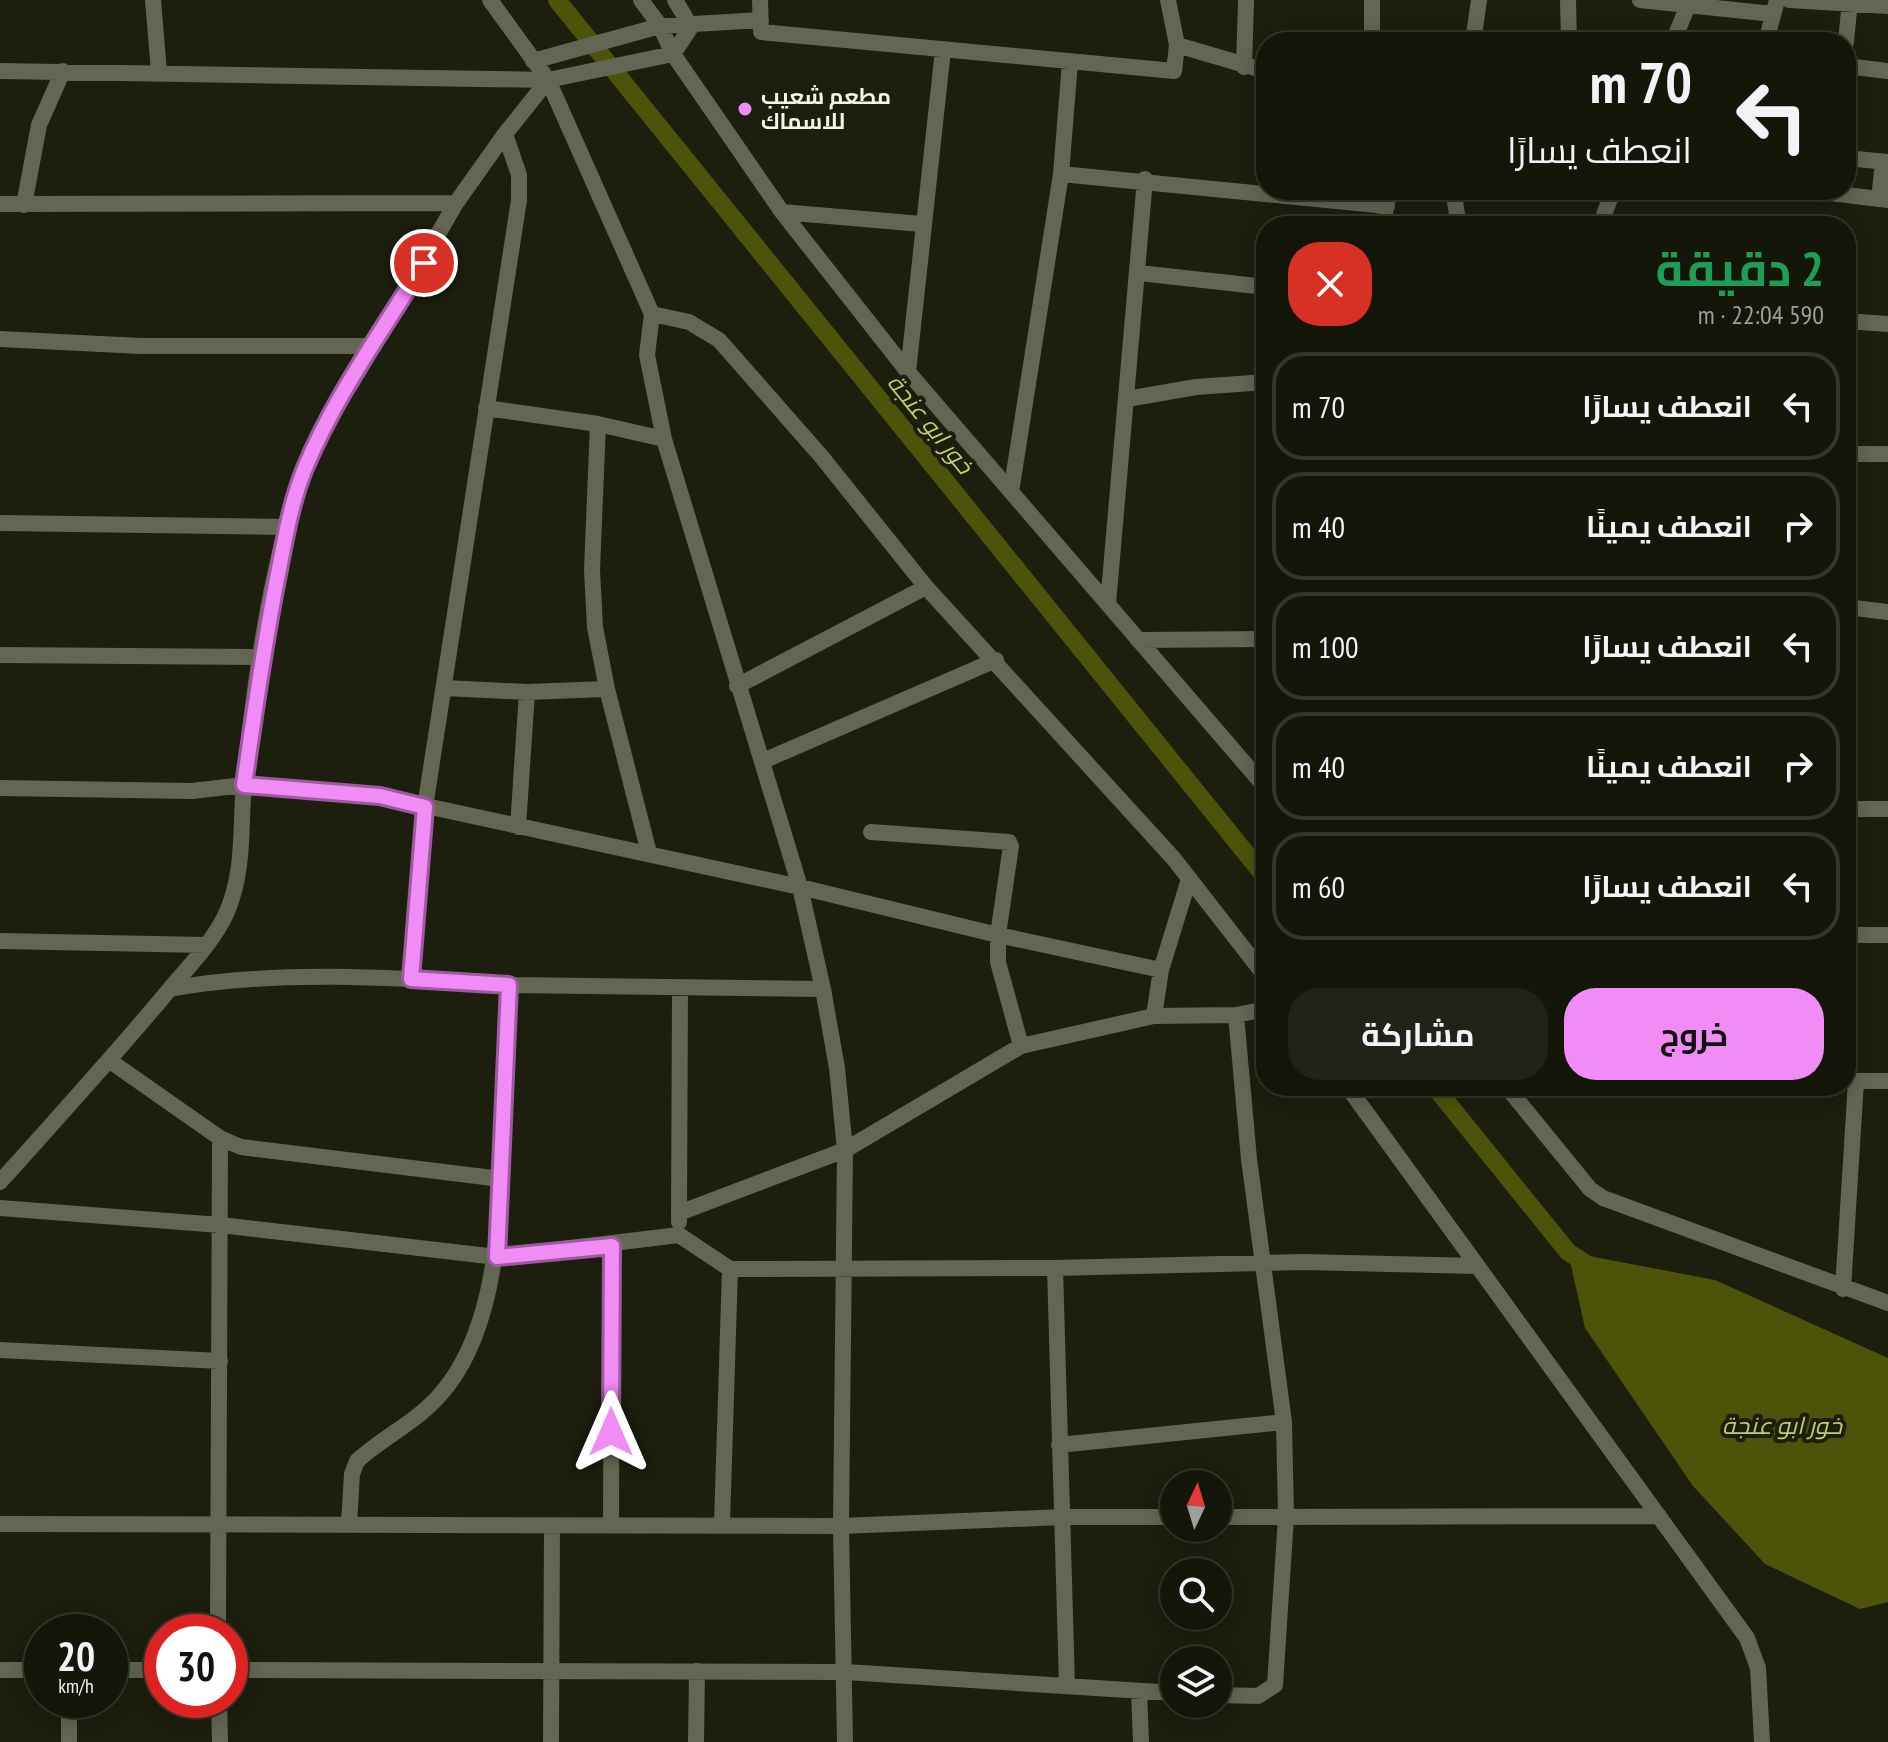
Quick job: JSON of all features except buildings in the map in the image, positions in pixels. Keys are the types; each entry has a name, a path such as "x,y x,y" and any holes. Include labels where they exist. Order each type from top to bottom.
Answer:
{"street":[{"path":"153,0 159,72"},
{"path":"490,0 548,80 652,314 647,355 664,439 800,887 823,989 837,1068 845,1150 841,1526 845,1742"},
{"path":"641,0 660,26 673,54 782,212 908,372 1256,776"},
{"path":"675,0 691,27"},
{"path":"760,0 761,32 1174,71 1177,45 1168,0"},
{"path":"1244,67 1246,0"},
{"path":"1372,0 1372,32"},
{"path":"1474,32 1479,0"},
{"path":"1568,0 1569,32"},
{"path":"1640,0 1775,7 1769,32"},
{"path":"1789,0 1888,6"},
{"path":"1677,32 1689,2"},
{"path":"1847,32 1850,2"},
{"path":"533,61 660,26 691,27 761,20"},
{"path":"0,71 548,80 673,54 691,27"},
{"path":"1177,45 1256,69"},
{"path":"908,372 943,50"},
{"path":"1011,492 1061,174 1070,62"},
{"path":"1856,67 1888,71"},
{"path":"24,205 39,125 63,71"},
{"path":"0,1182 110,1061 206,945 226,914 241,854 244,785 261,657 287,527 303,472 332,408 374,346 456,203 548,80"},
{"path":"411,979 425,807 520,186 505,134"},
{"path":"1856,159 1886,162 1883,200 1856,196"},
{"path":"1061,174 1256,188"},
{"path":"1108,604 1145,179"},
{"path":"0,204 456,203"},
{"path":"782,212 922,224"},
{"path":"1139,273 1256,286"},
{"path":"652,314 689,322 719,340 821,456 926,587 996,660 1189,879 1256,964"},
{"path":"1856,322 1888,324"},
{"path":"0,339 141,346 374,346"},
{"path":"1127,399 1196,387 1256,383"},
{"path":"486,408 598,424 664,439"},
{"path":"598,424 592,570 595,627 607,689 649,853"},
{"path":"1856,454 1888,454"},
{"path":"0,523 287,527"},
{"path":"737,686 926,587"},
{"path":"1856,608 1888,612"},
{"path":"1138,640 1256,639"},
{"path":"0,655 261,657"},
{"path":"763,761 996,660"},
{"path":"445,688 527,692 607,689"},
{"path":"518,827 527,692"},
{"path":"0,788 192,791 244,785 380,796 649,853 1161,970"},
{"path":"1856,809 1888,809"},
{"path":"871,832 1009,842 1011,846 998,935 998,962 1021,1046"},
{"path":"1154,1016 1161,970 1189,879"},
{"path":"1856,935 1888,935"},
{"path":"0,941 206,945"},
{"path":"170,989 213,981 411,979 509,985 823,989"},
{"path":"349,1523 354,1467 430,1405 449,1384 474,1331 497,1257 509,985"},
{"path":"679,1235 680,988"},
{"path":"679,1213 845,1150 1021,1046 1154,1016 1236,1015 1256,1011"},
{"path":"1232,1695 1258,1696 1275,1685 1286,1517 1284,1422 1236,1015"},
{"path":"110,1061 220,1138 250,1150 501,1179"},
{"path":"1856,1081 1888,1081"},
{"path":"1354,1096 1754,1652 1762,1742"},
{"path":"1514,1096 1590,1189 1603,1198 1843,1289 1888,1303"},
{"path":"1843,1289 1850,1096"},
{"path":"218,1614 220,1138"},
{"path":"0,1208 220,1225 497,1257 612,1246 679,1235 730,1269 1055,1268 1263,1263 1477,1266"},
{"path":"611,1525 612,1246"},
{"path":"1055,1268 1067,1685"},
{"path":"722,1524 730,1269"},
{"path":"0,1350 220,1361"},
{"path":"1059,1445 1284,1422"},
{"path":"1232,1517 1659,1516"},
{"path":"0,1524 841,1526 1063,1517 1160,1517"},
{"path":"551,1742 552,1526"},
{"path":"0,1670 24,1670"},
{"path":"248,1670 846,1672 1160,1692"},
{"path":"696,1742 697,1671"},
{"path":"1139,1691 1141,1742"},
{"path":"69,1718 69,1742"},
{"path":"219,1718 220,1742"}],"water":[{"name":"خور ابو عنجة","path":"1568,1252 1715,1280 1888,1358 1888,1602 1860,1609 1765,1564 1693,1486 1585,1328"}],"waterway":[{"name":"خور ابو عنجة","path":"557,0 1256,866"},
{"name":"خور ابو عنجة","path":"1442,1096 1568,1252 1588,1265"}],"place":[{"name":"مطعم شعيب للاسماك","path":"745,109"}],"route":[{"path":"424,263 351,384 332,408 303,472 287,527 261,657 244,785 380,796 425,807 411,979 509,985 497,1257 612,1246 611,1432"}]}
